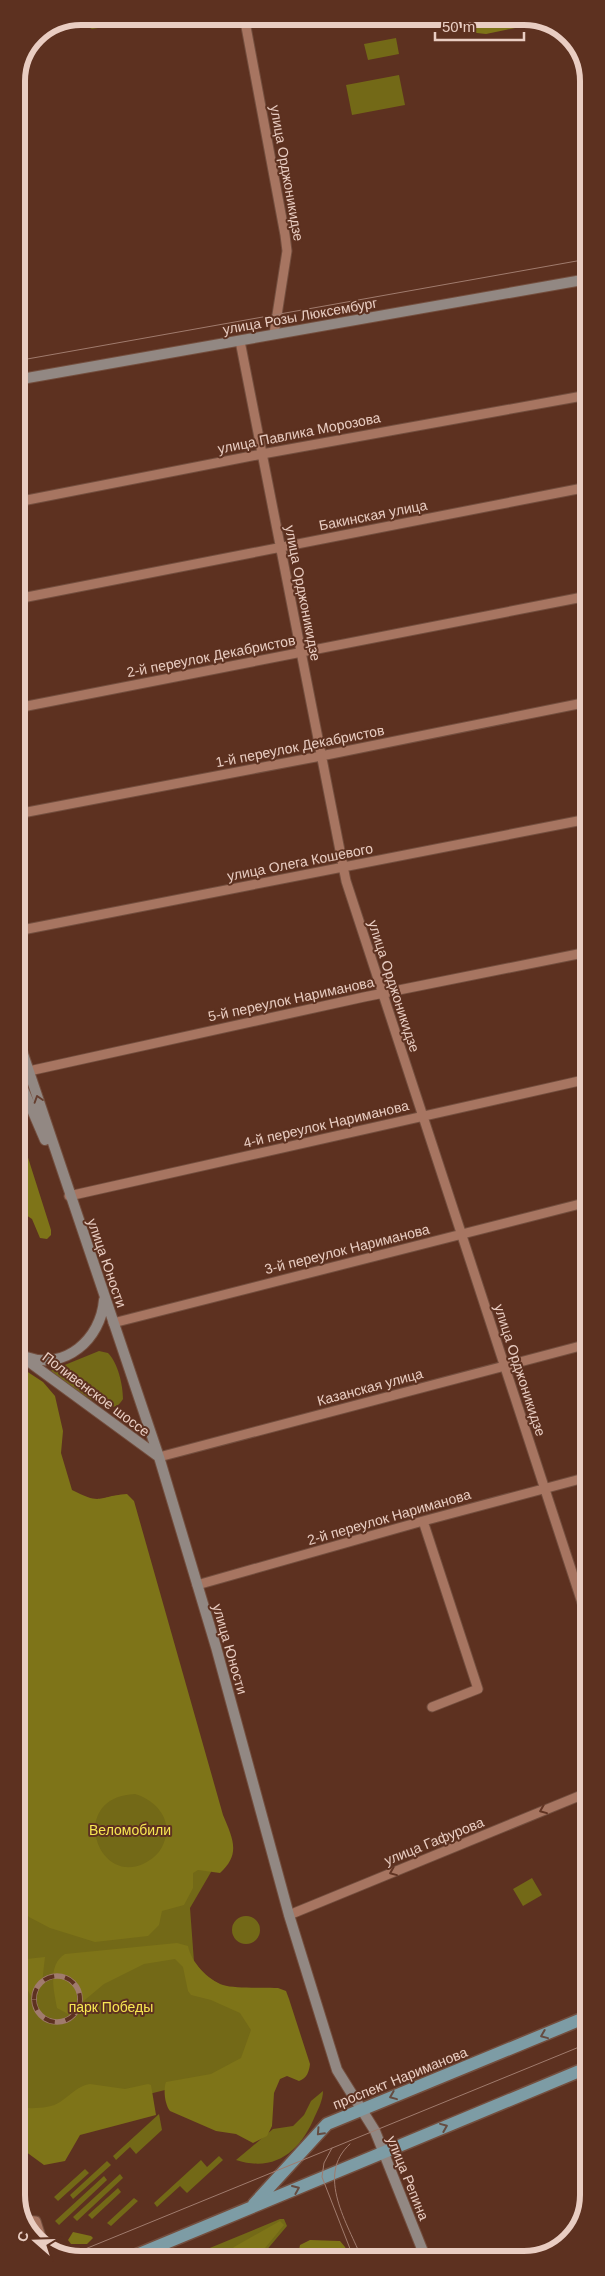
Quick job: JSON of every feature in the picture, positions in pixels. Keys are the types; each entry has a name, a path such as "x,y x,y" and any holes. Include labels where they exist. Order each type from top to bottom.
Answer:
{"main road":[{"name":"улица Розы Люксембург","path":"25,378 580,280"},
{"name":"улица Юности","path":"25,1059 69,1196 158,1458 197,1586 289,1915 337,2070 362,2109"},
{"name":"улица Юности","path":"25,1094 69,1196"},
{"path":"25,1355 44,1360 71,1354 83,1346 99,1325 104,1298"},
{"name":"Поливенское шоссе","path":"25,1359 158,1458"},
{"name":"проспект Нариманова","path":"251,2207 328,2124 580,2020"},
{"name":"проспект Нариманова","path":"149,2251 580,2071"},
{"name":"улица Репина","path":"362,2109 372,2125 423,2251"}],"street":[{"name":"улица Орджоникидзе","path":"246,25 287,251 274,334"},
{"name":"улица Орджоникидзе","path":"240,341 343,868 421,1116 580,1597"},
{"name":"улица Павлика Морозова","path":"25,500 262,454 580,396"},
{"name":"Бакинская улица","path":"25,596 580,489"},
{"name":"2-й переулок Декабристов","path":"25,706 580,598"},
{"name":"1-й переулок Декабристов","path":"25,812 321,756 580,704"},
{"name":"улица Олега Кошевого","path":"25,929 580,821"},
{"name":"5-й переулок Нариманова","path":"29,1071 382,994 580,954"},
{"name":"4-й переулок Нариманова","path":"69,1196 580,1081"},
{"name":"3-й переулок Нариманова","path":"113,1323 580,1204"},
{"name":"Казанская улица","path":"158,1458 580,1346"},
{"name":"2-й переулок Нариманова","path":"197,1586 423,1521 580,1479"},
{"path":"423,1521 478,1689 432,1707"},
{"name":"улица Гафурова","path":"289,1915 580,1795"}],"green space":[{"path":"87,25 116,25 92,29"},
{"path":"396,38 399,54 368,60 364,44"},
{"path":"399,75 405,105 352,115 346,85"},
{"path":"99,1351 108,1353 112,1357 119,1375 123,1399 115,1406 105,1406 98,1403 50,1371"},
{"name":"парк Победы","path":"199,1759 211,1872 190,1908 194,1962 206,1976 224,1987 277,2062 25,2125 25,1786"},
{"path":"532,1878 542,1895 523,1906 513,1889"},
{"path":"246,1916 256,1920 260,1930 256,1940 246,1944 236,1940 232,1930 236,1920"},
{"path":"323,2091 320,2104 309,2128 302,2139 285,2156 275,2161 263,2163 236,2160 273,2129 293,2126 304,2115 311,2101"},
{"path":"159,2114 162,2130 136,2154 130,2147 116,2160 113,2156"},
{"path":"219,2156 223,2160 187,2193 180,2186 157,2207 154,2203 201,2160 207,2167"},
{"path":"107,2161 111,2165 73,2199 70,2195"},
{"path":"85,2169 89,2173 58,2201 54,2197"},
{"path":"120,2174 123,2178 77,2221 73,2217"},
{"path":"104,2176 107,2180 60,2224 60,2216"},
{"path":"118,2188 121,2192 92,2219 88,2215"},
{"path":"134,2198 138,2201 111,2226 107,2223"},
{"path":"280,2219 284,2219 287,2226 266,2251 202,2251"}],"shaded area":[{"path":"464,25 529,25 486,34 468,32"},
{"path":"25,1148 51,1230 51,1235 47,1239 40,1238 32,1219 25,1214"},
{"path":"25,1370 43,1382 55,1396 63,1431 61,1453 72,1490 95,1499 127,1494 134,1501 223,1815 232,1839 233,1853 227,1866 220,1873 198,1870 193,1873 193,1888 184,1905 162,1911 159,1925 148,1936 95,1942 50,1928 29,1917 25,1913 25,1725 28,1721 25,1719","holes":["135,1794 157,1807 165,1821 166,1838 162,1847 154,1857 143,1864 126,1867 112,1862 102,1852 96,1838 96,1823 101,1809 114,1799"]},
{"path":"177,1943 188,1946 196,1964 217,1983 228,1986 278,1988 286,1991 310,2064 309,2070 306,2076 299,2081 287,2076 280,2079 274,2093 272,2126 267,2136 253,2143 236,2134 216,2131 170,2111 167,2105 166,2082 211,2074 241,2058 251,2030 240,2013 211,2000 191,1995 188,1991 183,1967 175,1959 144,1964 104,1984 68,2014 57,2008 53,1986 54,1971 59,1959 65,1954"},
{"path":"45,1957 42,1983 31,1996 25,1985 25,1959"},
{"path":"85,2085 125,2089 151,2085 156,2115 80,2135 65,2161 44,2165 25,2151 25,2108 51,2106"},
{"path":"280,2221 284,2225 263,2251 231,2251 234,2247"},
{"path":"73,2232 93,2238 87,2244 71,2244 68,2240"},
{"path":"310,2240 340,2241 347,2251 299,2251 300,2245"}],"tram line":[{"path":"25,359 580,260"},
{"path":"80,2251 580,2047"},
{"path":"350,2144 340,2156 335,2170 335,2185 343,2215 359,2251"},
{"path":"332,2148 324,2163 322,2177 351,2251"}],"railway":[{"path":"57,1976 70,1980 76,1986 80,1999 76,2012 70,2018 57,2022 44,2018 38,2012 34,1999 38,1986 44,1980 57,1976"}],"park label":[{"name":"Веломобили","path":"130,1830"}]}
